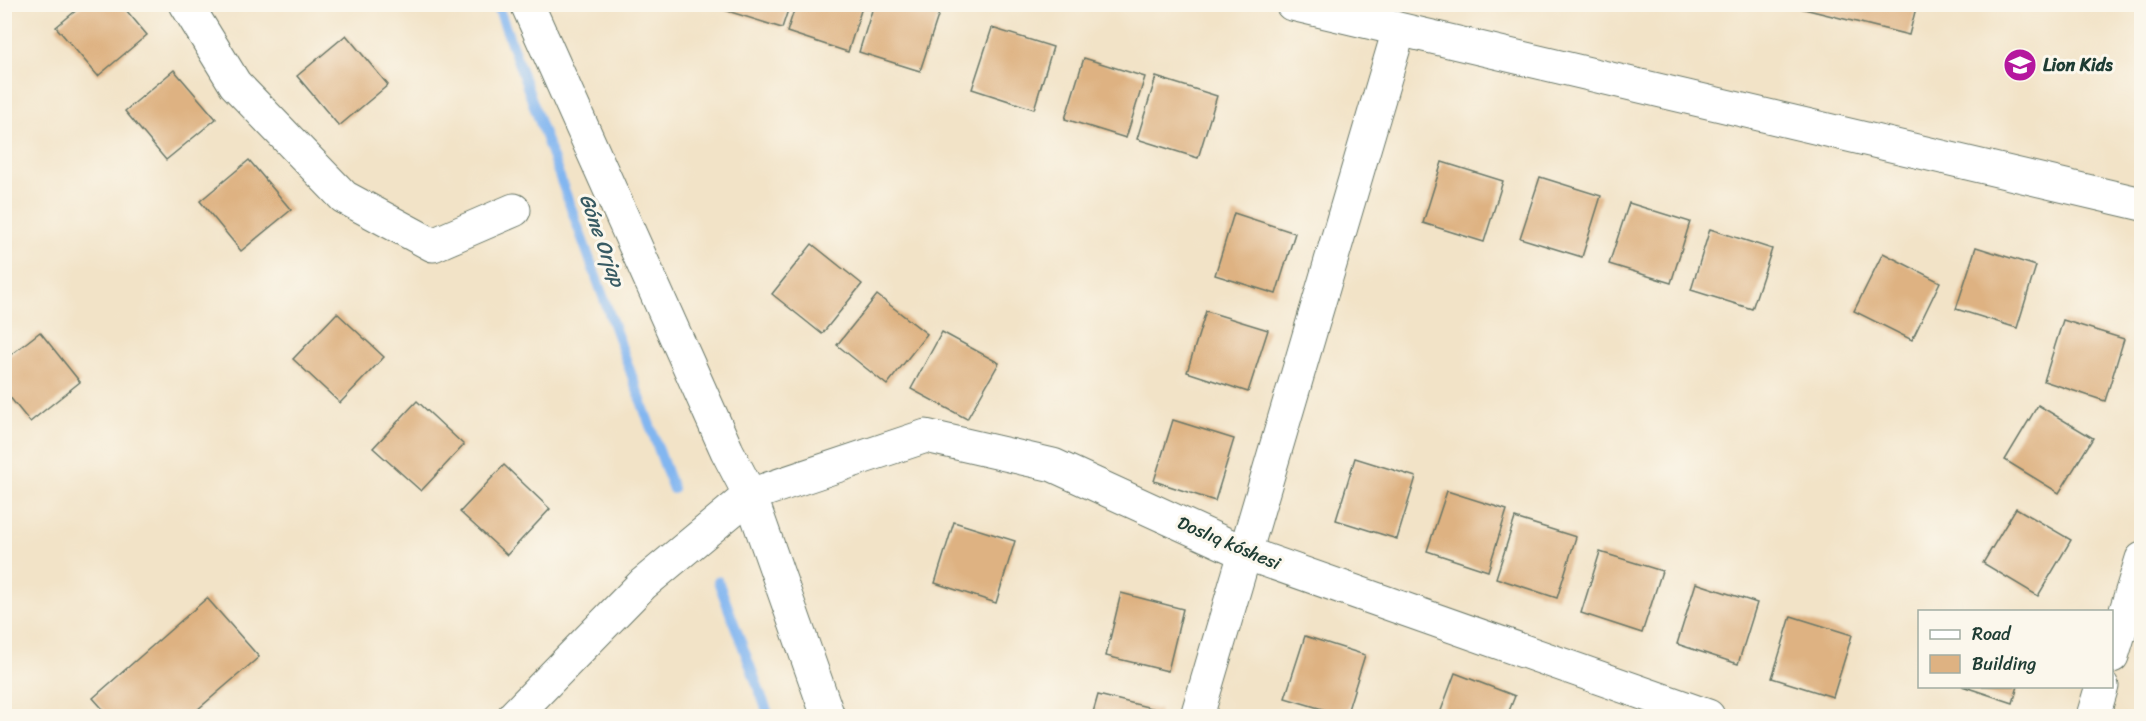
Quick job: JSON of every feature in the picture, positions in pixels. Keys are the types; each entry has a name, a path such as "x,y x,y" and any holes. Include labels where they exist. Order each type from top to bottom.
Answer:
{"street":[{"path":"186,4 235,84 344,197 433,245 514,210"},
{"path":"527,4 727,450 750,495 828,717"},
{"path":"1293,4 2142,204"},
{"path":"1197,717 1400,30"},
{"name":"Doslıq kóshesi","path":"750,495 926,436 1053,465 1245,553 1708,717"},
{"path":"514,717 643,584 750,495"},
{"path":"2113,653 2142,558"},
{"path":"2093,717 2102,688"}],"building":[{"path":"84,4 121,4 147,35 98,76 56,27"},
{"path":"722,4 790,4 782,28 721,9"},
{"path":"796,4 863,4 848,52 787,32"},
{"path":"874,4 923,4 940,10 920,71 859,52"},
{"path":"1784,4 1917,4 1909,35"},
{"path":"992,28 1053,47 1034,109 972,89"},
{"path":"346,35 388,85 339,126 297,76"},
{"path":"1084,58 1145,77 1126,138 1065,119"},
{"path":"174,70 216,119 166,160 125,111"},
{"path":"1156,77 1217,96 1198,158 1137,139"},
{"path":"249,160 291,210 241,251 200,201"},
{"path":"1442,162 1503,181 1484,242 1423,223"},
{"path":"1540,177 1601,196 1582,257 1520,238"},
{"path":"1629,203 1690,222 1671,283 1609,264"},
{"path":"1234,213 1295,233 1276,294 1215,275"},
{"path":"1710,229 1772,249 1752,309 1691,290"},
{"path":"812,244 862,284 822,334 772,294"},
{"path":"1976,247 2036,266 2017,328 1956,309"},
{"path":"1883,253 1940,282 1912,340 1854,311"},
{"path":"877,295 927,334 887,385 837,345"},
{"path":"1206,311 1268,330 1248,392 1187,372"},
{"path":"337,313 384,357 340,403 293,359"},
{"path":"2063,320 2124,339 2105,401 2044,381"},
{"path":"40,332 80,382 30,422 4,390 4,360"},
{"path":"942,332 999,363 967,419 911,389"},
{"path":"417,401 464,445 421,491 373,448"},
{"path":"2038,405 2093,438 2059,493 2005,460"},
{"path":"1173,420 1234,439 1215,501 1154,481"},
{"path":"1355,458 1416,477 1397,539 1336,520"},
{"path":"504,465 550,509 507,555 460,512"},
{"path":"1447,491 1507,510 1488,571 1427,551"},
{"path":"2016,508 2071,540 2038,596 1983,563"},
{"path":"1515,518 1576,537 1557,598 1496,578"},
{"path":"954,522 1015,541 996,603 935,583"},
{"path":"1600,552 1662,571 1642,633 1581,613"},
{"path":"1696,583 1757,603 1738,664 1677,644"},
{"path":"1121,593 1183,609 1168,671 1106,656"},
{"path":"207,598 259,657 190,716 109,716 93,698"},
{"path":"1791,616 1852,635 1833,697 1772,678"},
{"path":"1305,636 1365,655 1346,716 1285,698"},
{"path":"1455,673 1515,696 1507,716 1439,716"},
{"path":"1968,688 2017,688 2013,703"},
{"path":"1098,695 1160,710 1158,716 1092,716"}],"waterway":[{"name":"Góne Orjap","path":"497,4 673,489"},
{"name":"Góne Orjap","path":"718,581 769,716"}],"place":[{"name":"Lion Kids","path":"2020,65"}]}
